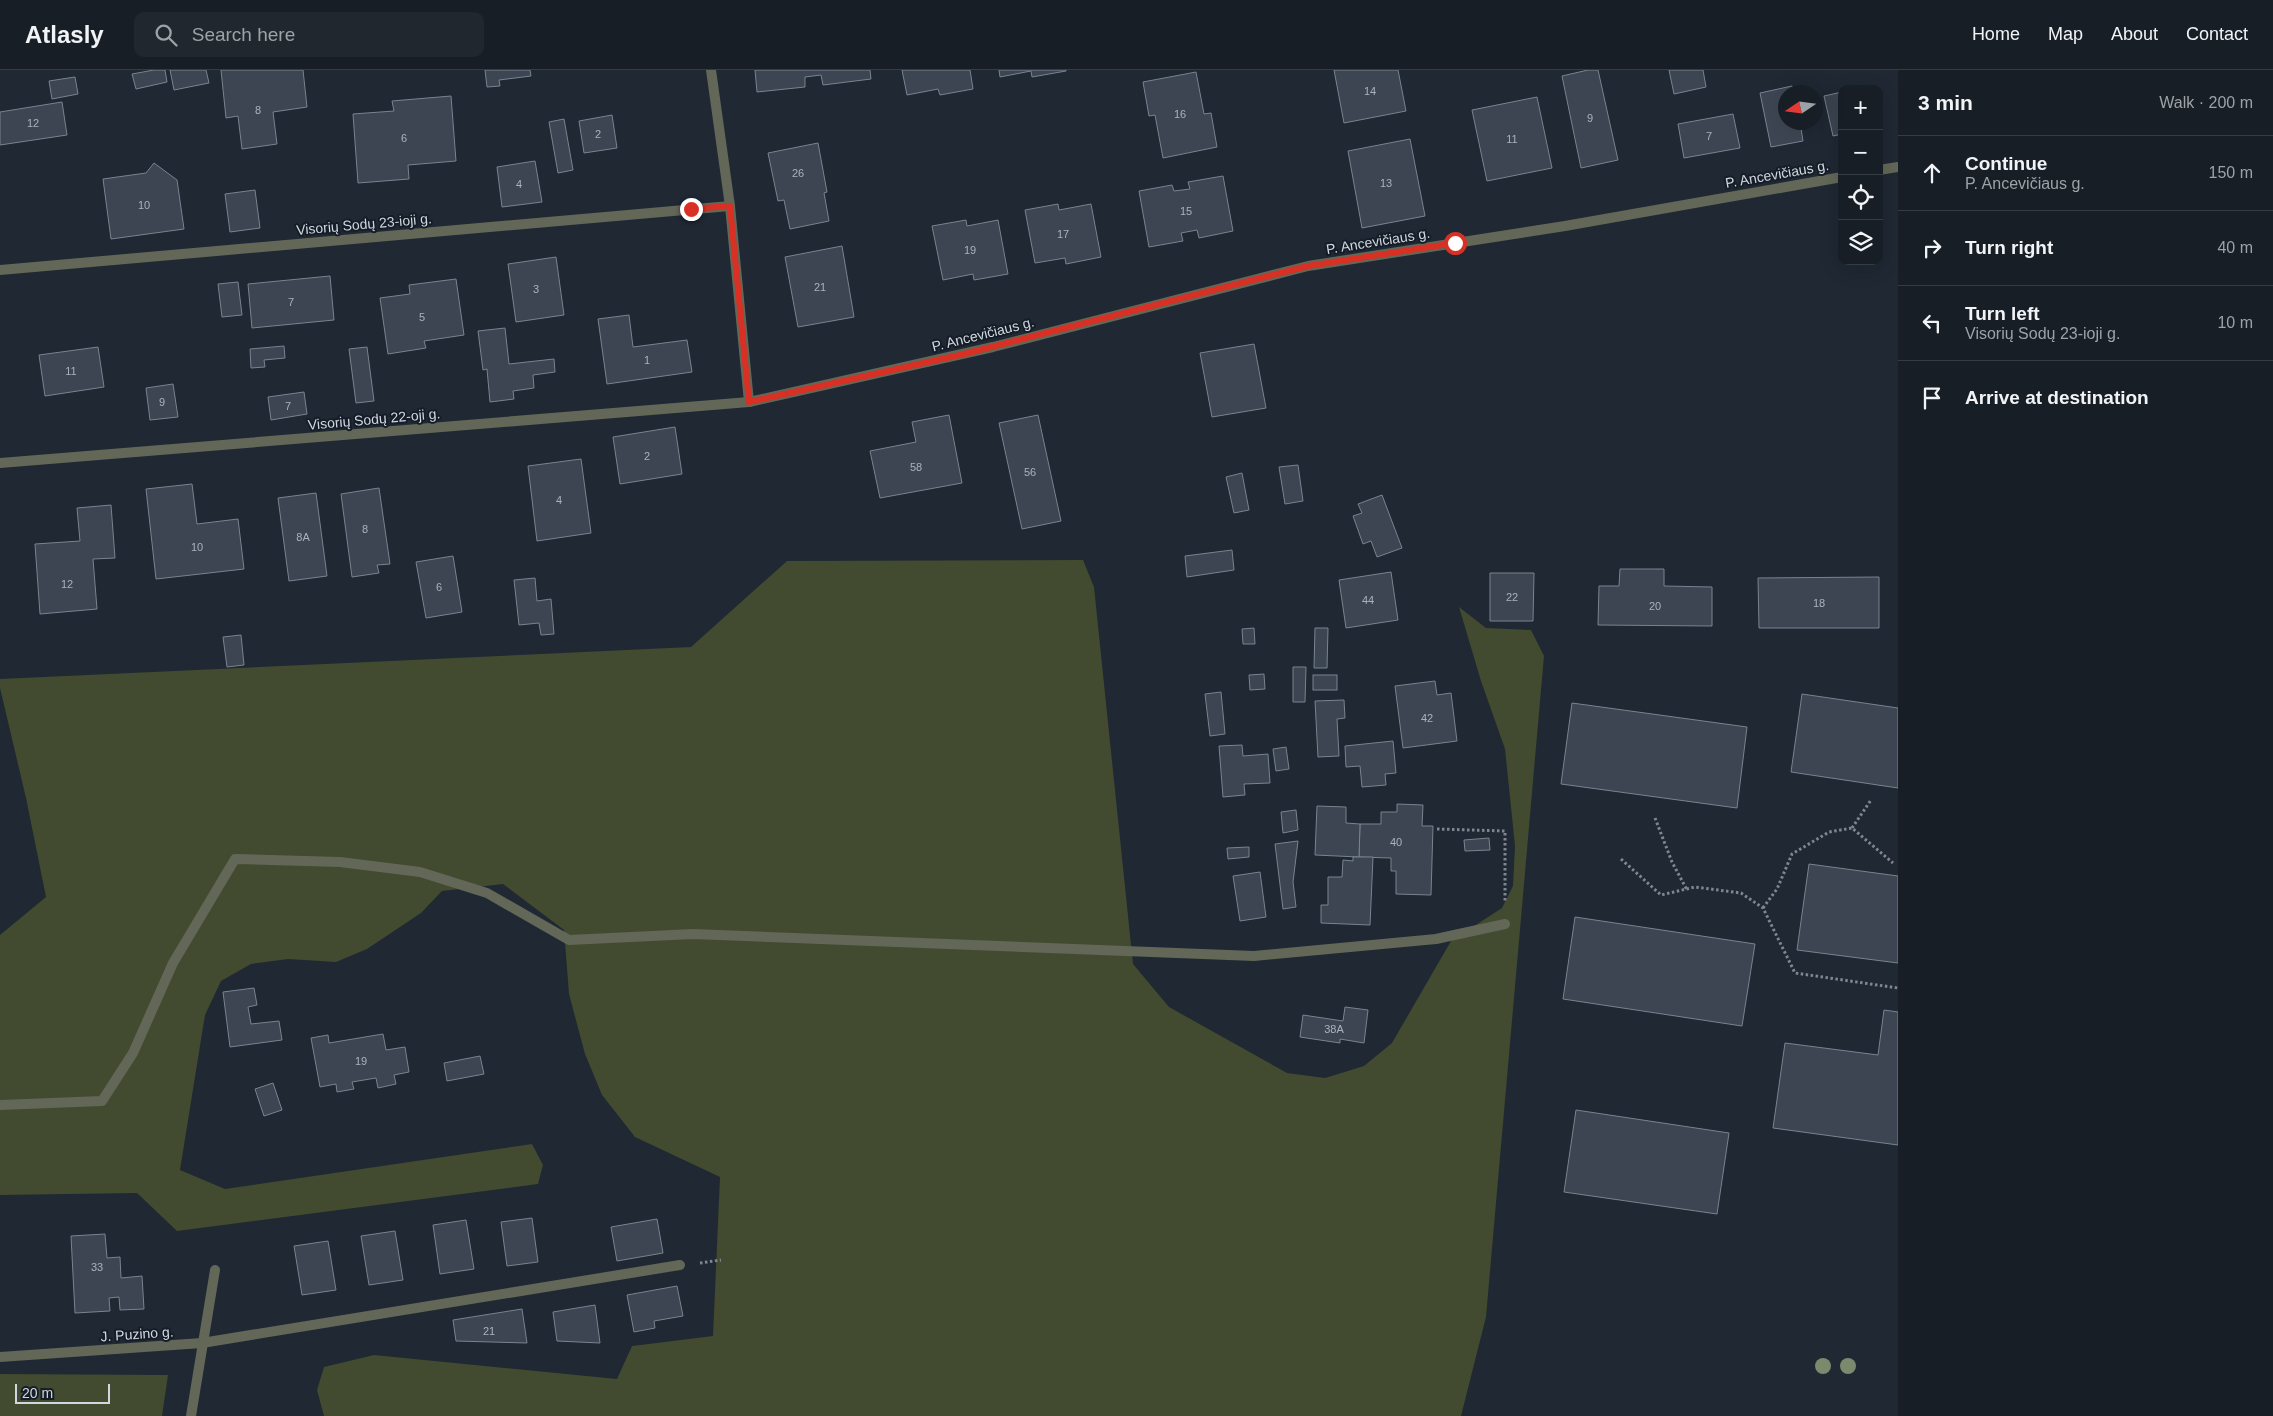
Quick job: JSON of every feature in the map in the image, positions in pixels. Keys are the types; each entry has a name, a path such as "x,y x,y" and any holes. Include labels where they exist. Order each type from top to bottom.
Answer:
{"street":[{"path":"711,70 730,206 749,402"},
{"path":"1883,169 1898,167"},
{"name":"P. Ancevičiaus g.","path":"749,402 964,354 1308,266 1565,226 1838,178"},
{"name":"Visorių Sodų 23-ioji g.","path":"0,270 730,206"},
{"name":"Visorių Sodų 22-oji g.","path":"0,463 749,402"},
{"path":"0,1105 102,1102 133,1053 173,963 235,858 340,862 420,872 487,893 569,940 693,934 1254,956 1436,938 1505,924"},
{"name":"J. Puzino g.","path":"0,1357 202,1343 680,1265"},
{"path":"191,1416 215,1270"}],"path":[{"path":"1764,908 1777,889 1792,854 1828,832 1852,828 1871,800"},
{"path":"1655,818 1672,862 1687,890"},
{"path":"1852,828 1893,862"},
{"path":"1437,829 1505,831 1505,924"},
{"path":"1621,859 1661,895 1695,888 1741,893 1764,908 1795,973 1898,988"}],"green space":[{"path":"1083,560 1094,587 1133,964 1169,1007 1287,1073 1325,1078 1364,1066 1392,1043 1451,941 1502,908 1513,886 1515,846 1505,749 1481,681 1459,607 1486,628 1531,630 1544,656 1486,1317 1461,1416 324,1416 317,1390 324,1367 374,1355 617,1379 632,1346 713,1336 720,1177 635,1137 602,1095 585,1054 569,994 564,930 503,884 442,891 421,913 367,949 336,962 288,959 251,964 221,981 205,1015 180,1170 225,1189 532,1144 543,1165 538,1184 177,1231 137,1193 0,1195 0,935 46,897 26,798 0,688 0,679 691,647 787,561"},
{"path":"0,1374 168,1375 162,1416 0,1416"}],"building":[{"path":"165,70 167,82 136,89 132,74"},
{"path":"170,70 206,70 209,83 174,90"},
{"path":"221,70 303,70 307,107 273,112 277,144 242,149 238,116 226,118"},
{"path":"485,70 530,70 531,76 499,80 500,86 487,87"},
{"path":"755,70 870,70 871,79 823,85 821,75 805,77 805,87 757,92"},
{"path":"902,70 970,70 973,89 940,95 938,89 907,95"},
{"path":"999,70 1066,71 1032,77 1031,71 1000,77"},
{"path":"1334,70 1398,70 1406,111 1344,123"},
{"path":"1588,70 1598,70 1618,160 1581,168 1562,76"},
{"path":"1669,70 1703,70 1706,87 1674,94"},
{"path":"1196,72 1204,114 1211,113 1217,147 1163,158 1155,115 1149,116 1143,82"},
{"path":"75,77 78,94 52,99 49,81"},
{"path":"1778,89 1778,130 1801,130 1803,141 1771,147 1760,93"},
{"path":"1838,93 1838,135 1833,136 1824,96"},
{"path":"451,96 456,161 408,165 409,179 358,183 353,114 394,111 392,101"},
{"path":"1537,97 1552,168 1487,181 1472,110"},
{"path":"62,102 67,135 0,145 0,112"},
{"path":"1733,114 1740,148 1684,158 1678,124"},
{"path":"612,115 617,148 584,153 579,121"},
{"path":"564,119 573,170 558,173 549,122"},
{"path":"1410,139 1425,216 1362,228 1348,151"},
{"path":"818,143 827,192 824,193 829,221 790,229 784,200 778,201 768,153"},
{"path":"535,161 542,202 502,207 497,167"},
{"path":"154,163 177,180 184,229 111,239 103,179 146,173"},
{"path":"1223,176 1233,231 1199,238 1197,230 1181,233 1183,241 1149,247 1139,191 1172,185 1174,191 1190,189 1188,182"},
{"path":"255,190 260,228 230,232 225,194"},
{"path":"1058,204 1059,210 1091,204 1101,257 1066,264 1065,258 1035,263 1025,210"},
{"path":"966,220 967,226 998,220 1008,274 974,280 973,274 943,280 932,226"},
{"path":"842,246 854,317 798,327 785,257"},
{"path":"556,257 564,315 516,322 508,264"},
{"path":"330,276 334,320 252,328 248,284"},
{"path":"456,279 464,335 424,341 426,348 388,354 380,298 410,294 409,285"},
{"path":"238,282 242,315 222,317 218,284"},
{"path":"629,315 633,347 687,340 692,372 607,384 598,319"},
{"path":"505,328 509,364 554,359 555,372 533,375 534,388 513,391 514,399 490,402 487,369 483,370 478,331"},
{"path":"1254,344 1266,408 1212,417 1200,353"},
{"path":"284,346 285,358 264,360 265,367 251,368 250,349"},
{"path":"98,347 104,387 45,396 39,355"},
{"path":"367,347 374,401 356,403 349,349"},
{"path":"173,384 178,417 150,420 146,388"},
{"path":"304,392 307,414 271,420 268,397"},
{"path":"949,415 962,483 880,498 870,451 916,442 912,422"},
{"path":"1038,415 1061,521 1022,529 999,423"},
{"path":"675,427 682,474 620,484 613,437"},
{"path":"581,459 591,533 537,541 528,466"},
{"path":"1298,465 1303,501 1285,504 1279,467"},
{"path":"1242,473 1249,510 1234,513 1226,477"},
{"path":"192,484 197,524 238,519 244,569 156,579 146,489"},
{"path":"379,488 390,564 377,565 379,573 352,577 341,494"},
{"path":"316,493 327,576 289,581 278,498"},
{"path":"1382,495 1402,548 1377,557 1371,541 1363,544 1353,516 1362,513 1358,504"},
{"path":"111,505 115,558 93,559 97,609 40,614 35,544 80,541 77,508"},
{"path":"1232,550 1234,570 1187,577 1185,556"},
{"path":"453,556 462,612 426,618 416,562"},
{"path":"1620,569 1664,569 1664,586 1712,587 1712,626 1598,625 1599,586 1619,586"},
{"path":"1391,572 1398,620 1346,628 1339,580"},
{"path":"1490,573 1534,573 1533,621 1490,621"},
{"path":"1879,577 1879,628 1759,628 1758,578"},
{"path":"535,578 537,601 551,599 554,634 541,635 539,623 519,625 514,580"},
{"path":"1254,628 1255,644 1243,644 1242,629"},
{"path":"1315,628 1328,628 1327,668 1314,668"},
{"path":"241,635 244,665 227,667 223,637"},
{"path":"1293,667 1306,667 1305,702 1293,702"},
{"path":"1264,674 1265,689 1250,690 1249,675"},
{"path":"1313,675 1337,675 1337,690 1313,690"},
{"path":"1435,681 1437,695 1451,693 1457,741 1403,748 1395,686"},
{"path":"1221,692 1225,734 1210,736 1205,694"},
{"path":"1802,694 1898,708 1898,788 1791,772"},
{"path":"1344,700 1345,718 1337,719 1339,756 1318,757 1315,701"},
{"path":"1572,703 1747,727 1737,808 1561,784"},
{"path":"1393,741 1396,773 1385,774 1386,785 1362,787 1360,766 1346,767 1345,746"},
{"path":"1242,745 1243,756 1268,754 1270,783 1244,784 1245,795 1223,797 1219,746"},
{"path":"1286,747 1289,769 1276,771 1273,749"},
{"path":"1397,804 1423,805 1422,826 1433,826 1431,895 1396,894 1396,871 1391,871 1391,858 1359,857 1360,824 1381,824 1381,812 1397,812"},
{"path":"1317,806 1346,807 1346,823 1360,824 1359,857 1315,855"},
{"path":"1296,810 1298,830 1283,833 1281,812"},
{"path":"1489,838 1490,850 1465,851 1464,840"},
{"path":"1298,841 1293,882 1296,907 1283,909 1275,844"},
{"path":"1249,847 1249,857 1228,859 1227,848"},
{"path":"1353,857 1373,857 1370,925 1321,923 1321,905 1328,905 1328,877 1342,877 1343,860 1353,861"},
{"path":"1809,864 1898,876 1898,963 1797,950"},
{"path":"1260,872 1266,917 1240,921 1233,876"},
{"path":"1575,917 1755,944 1742,1026 1563,999"},
{"path":"254,988 257,1005 248,1007 251,1024 279,1021 282,1040 230,1047 223,992"},
{"path":"1345,1007 1368,1010 1364,1043 1340,1039 1340,1043 1300,1037 1303,1015 1343,1021"},
{"path":"1884,1010 1898,1012 1898,1145 1773,1128 1785,1043 1878,1055"},
{"path":"383,1034 386,1050 405,1047 409,1072 394,1075 396,1084 378,1088 376,1078 352,1082 354,1089 337,1092 336,1084 320,1087 311,1038 328,1035 329,1043"},
{"path":"480,1056 484,1074 447,1081 444,1063"},
{"path":"273,1083 282,1110 264,1116 255,1089"},
{"path":"1576,1110 1729,1133 1717,1214 1564,1192"},
{"path":"532,1218 538,1262 507,1266 501,1222"},
{"path":"657,1219 663,1253 617,1261 611,1227"},
{"path":"466,1220 474,1269 440,1274 433,1225"},
{"path":"395,1231 403,1280 369,1285 361,1236"},
{"path":"105,1234 107,1258 120,1257 121,1278 142,1276 144,1309 120,1310 119,1297 109,1298 110,1311 75,1313 71,1236"},
{"path":"328,1241 336,1290 302,1295 294,1246"},
{"path":"677,1286 683,1316 654,1321 655,1328 634,1332 627,1295"},
{"path":"595,1305 600,1343 557,1341 553,1312"},
{"path":"522,1309 527,1343 456,1341 453,1320"}],"route":[{"path":"691,209 730,206 749,402 964,354 1308,266 1455,243"}]}
